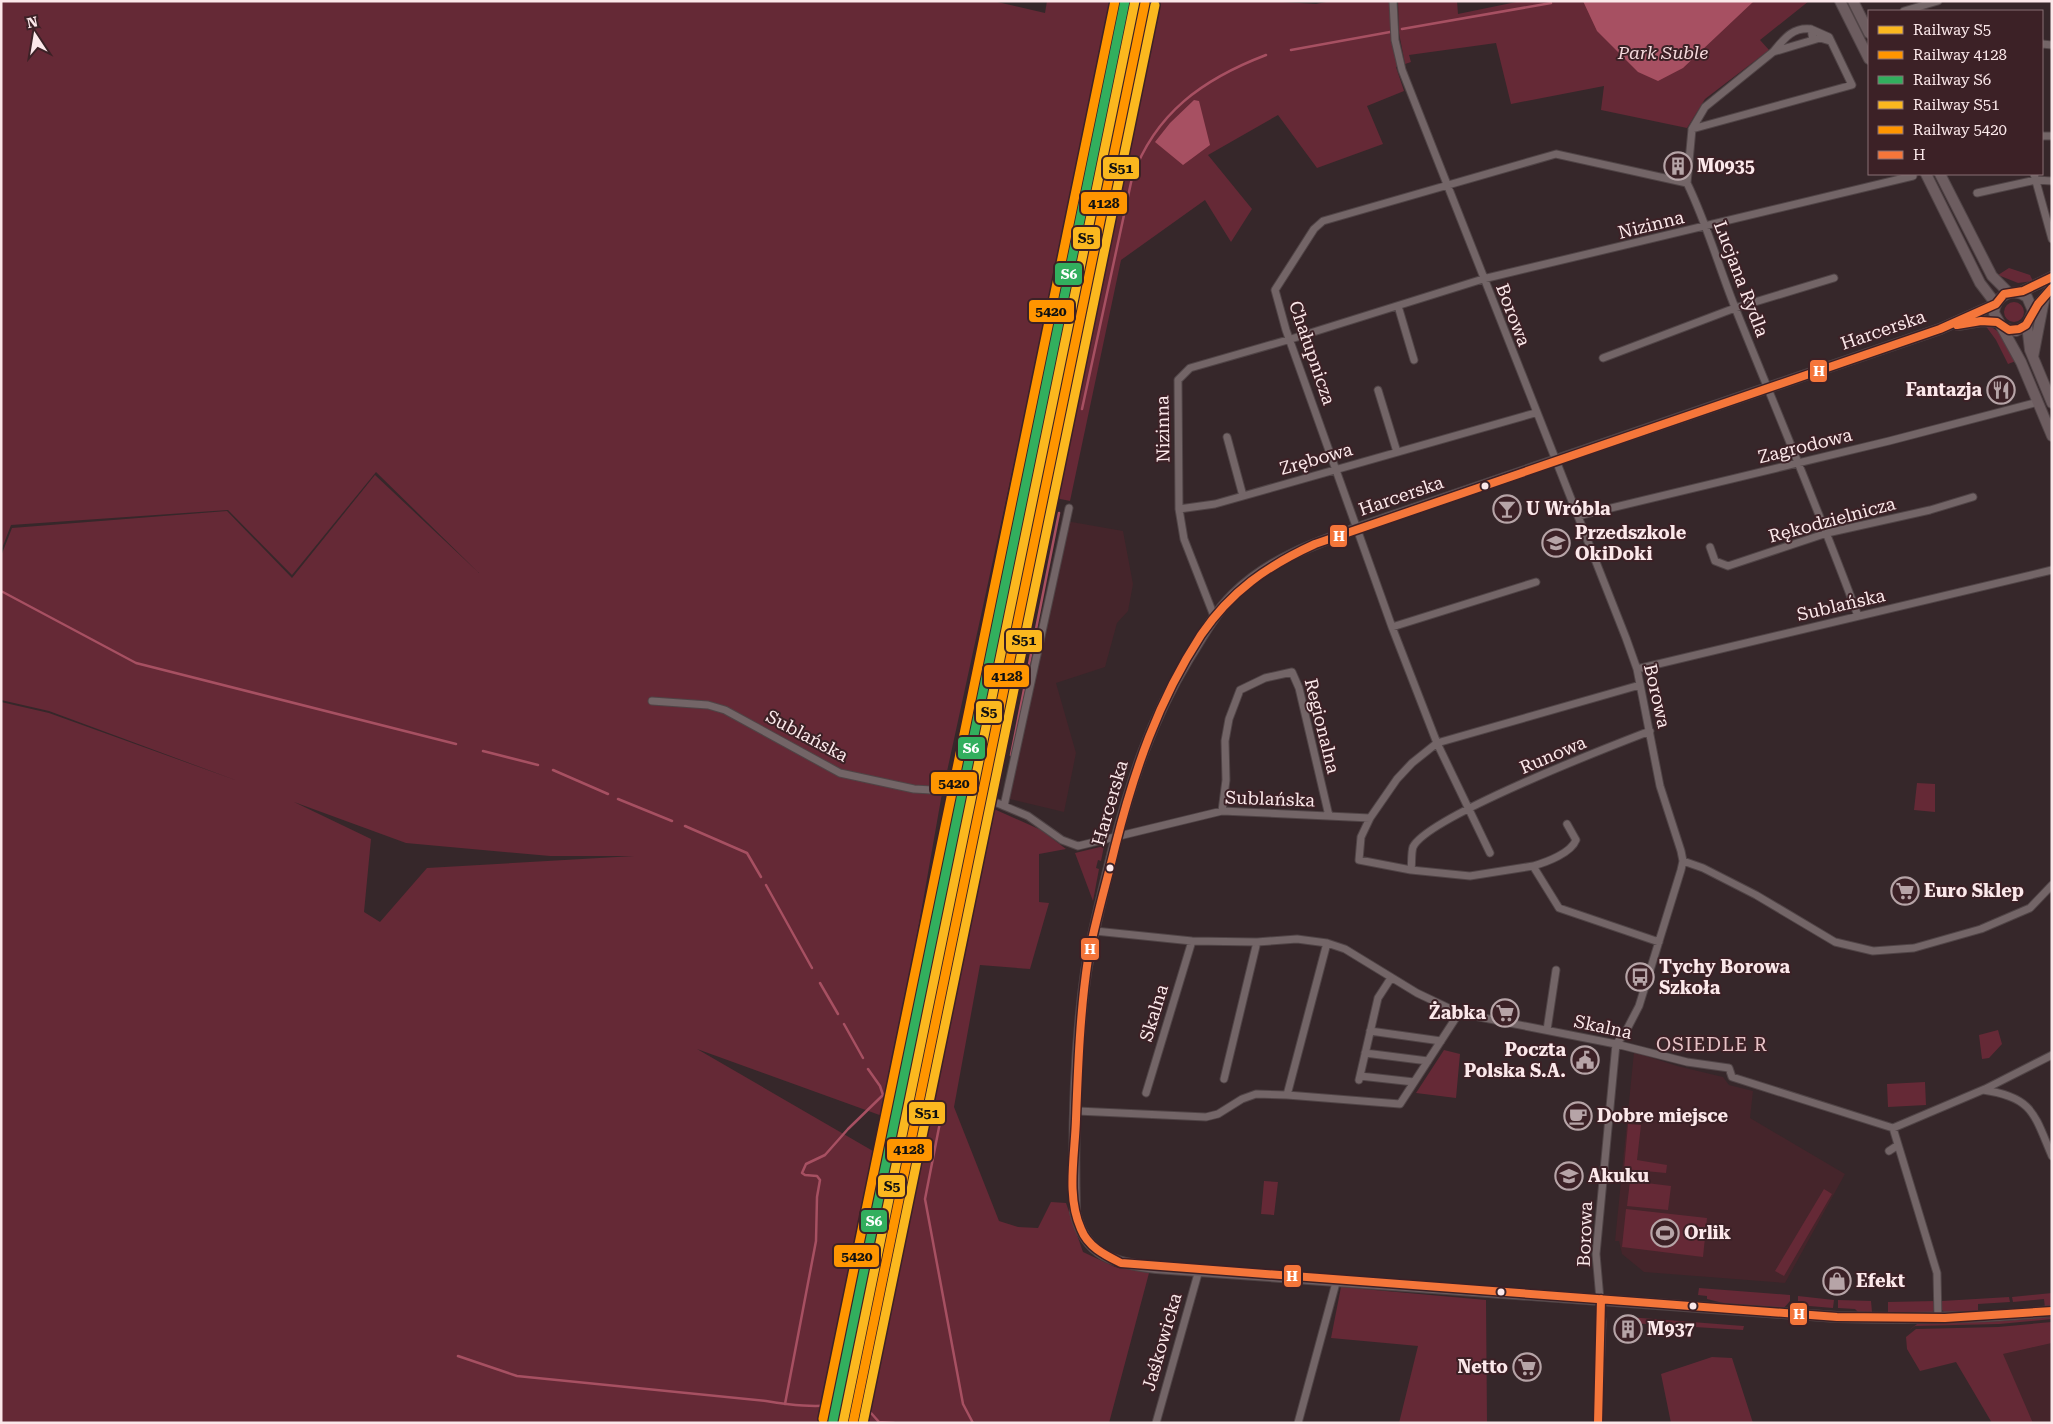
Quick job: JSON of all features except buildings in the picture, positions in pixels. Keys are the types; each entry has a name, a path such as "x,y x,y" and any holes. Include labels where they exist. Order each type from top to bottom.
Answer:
{"street":[{"name":"Borowa","path":"1393,1 1395,40 1402,70 1637,668 1660,786 1683,861 1639,1006 1616,1044 1596,1254 1601,1299 1598,1423"},
{"path":"1840,1 1868,57"},
{"path":"1854,1 1868,31"},
{"path":"1907,10 1938,1"},
{"path":"1448,185 1556,154 1687,183 1692,129 1705,107 1796,30 1811,29 1824,33 1833,42 1852,85 1692,129"},
{"path":"1811,29 1814,40"},
{"path":"1772,52 1826,38 1833,42"},
{"path":"1926,175 1984,291 1983,300 1972,314"},
{"path":"1940,175 1988,270 2014,293 2030,301 2033,311"},
{"name":"Nizinna","path":"1214,616 1184,539 1179,509 1178,380 1181,375 1194,366 1291,339 1483,279 1913,176"},
{"path":"1977,193 2035,177 2052,181"},
{"path":"2035,177 2052,239"},
{"name":"Lucjana Rydla","path":"1687,183 1735,308 1827,533 1858,616"},
{"name":"Chałupnicza","path":"1436,743 1357,529 1275,290 1314,229 1323,221 1448,185"},
{"path":"2052,277 2000,297 1994,313 2038,402 2052,436"},
{"path":"1603,358 1735,308 1834,278"},
{"path":"1980,283 1996,304"},
{"path":"2049,291 2033,311 2027,326 2028,342 2052,403"},
{"path":"2033,357 2042,306 2049,291"},
{"name":"Harcerska","path":"1940,329 1996,304"},
{"path":"1398,306 1414,360"},
{"name":"Harcerska","path":"1077,1111 1078,1051 1086,972 1117,836 1136,766 1168,691 1214,616 1234,594 1275,562 1295,552 1357,529 1940,329 1968,323 2000,325"},
{"path":"2000,325 2016,331 2027,326"},
{"path":"1378,390 1397,452"},
{"name":"Zagrodowa","path":"1578,516 1799,463 2038,402"},
{"name":"Zrębowa","path":"1179,509 1215,504 1336,468 1536,413"},
{"path":"1227,437 1244,496"},
{"name":"Rękodzielnicza","path":"1710,547 1715,561 1728,566 1827,533 1930,510 1973,497"},
{"path":"1004,806 1069,508"},
{"name":"Sublańska","path":"1637,668 2052,570"},
{"path":"1392,627 1536,582"},
{"name":"Regionalna","path":"1222,811 1226,780 1225,741 1229,719 1240,690 1265,678 1292,672 1300,695 1329,816"},
{"path":"1567,824 1576,840 1574,846 1543,863 1533,866 1470,876 1411,870 1359,860 1361,837 1370,818 1412,763 1436,743 1640,685"},
{"name":"Sublańska","path":"652,701 708,705 725,710 840,773 914,789 973,794 1028,816 1070,845 1078,846 1222,811 1370,818"},
{"name":"Runowa","path":"1411,870 1413,847 1424,836 1468,807 1650,731"},
{"path":"1436,743 1490,853"},
{"path":"1683,861 1702,868 1756,895 1835,942 1873,951 1914,948 1980,929 2030,908 2052,885"},
{"path":"1533,866 1559,908 1659,942"},
{"name":"Skalna","path":"1095,931 1192,940 1257,942 1297,939 1327,943 1345,948 1388,976 1459,1013 1616,1044 1687,1062 1729,1068 1732,1078 1893,1128"},
{"name":"Skalna","path":"1146,1093 1192,940"},
{"path":"1224,1079 1257,942"},
{"path":"1287,1095 1327,943"},
{"path":"1547,1030 1556,970"},
{"path":"1388,976 1378,998 1360,1078 1414,1082"},
{"path":"1077,1111 1206,1117 1218,1114 1242,1099 1256,1094 1400,1104 1459,1013"},
{"path":"1370,1031 1441,1041"},
{"path":"1365,1053 1428,1061"},
{"path":"1938,1319 1937,1273 1893,1128 1982,1090 2052,1055"},
{"path":"1982,1090 2008,1095 2026,1105 2034,1114 2052,1156"},
{"name":"Jaśkowicka","path":"1077,1111 1075,1212 1084,1237 1094,1248 1121,1263 1839,1317 1938,1319 2004,1316 2052,1311"},
{"path":"1889,1151 1898,1145"},
{"name":"Jaśkowicka","path":"1156,1423 1199,1270"},
{"path":"1298,1423 1337,1279"}],"shaded area":[{"path":"1583,1 1754,1 1683,68 1658,81 1638,72 1597,31"},
{"path":"1194,100 1199,101 1210,145 1183,165 1155,142 1170,123"},
{"path":"1066,521 1123,531 1133,584 1128,611 1117,623 1105,667 1056,683 1076,753 1064,812 1006,798"},
{"path":"1634,1052 1677,1066 1723,1077 1729,1085 1753,1091 1750,1118 1845,1174 1785,1283 1644,1272 1622,1254 1619,1241 1615,1241"},
{"path":"2052,1343 2052,1423 2033,1423 2002,1354"}],"green space":[{"path":"1,1 993,1 1045,13 1047,1 1124,1 1118,28 1109,27 941,799 885,1117 697,1049 885,1158 895,1161 840,1423 1,1423 1,702 49,713 238,781 49,711 1,700 1,556 12,528 227,511 292,578 375,475 479,573 376,472 292,575 228,510 11,525 1,551","holes":["294,802 406,843 550,856 634,856 427,868 380,922 364,912 371,839"]},
{"path":"1148,1 1265,1 1316,4 1331,1 1390,1 1393,46 1398,66 1396,67 1404,91 1367,106 1383,144 1317,168 1278,115 1208,155 1252,209 1231,242 1205,200 1121,260 1070,501 1046,496"},
{"name":"Park Suble","path":"1398,1 1457,1 1458,14 1521,1 1809,1 1760,40 1769,50 1705,99 1687,128 1601,110 1604,86 1511,104 1496,43 1409,55 1411,62 1405,64 1399,33"},
{"path":"2009,268 2030,275 2033,281 2018,283 1998,275"},
{"path":"2014,302 2021,305 2024,312 2021,319 2014,322 2007,319 2004,312 2007,305"},
{"path":"1985,325 2000,334 2016,361 2008,364 1996,340"},
{"path":"1917,783 1935,784 1935,812 1914,810"},
{"path":"985,805 1041,830 1066,849 1039,854 1039,902 1049,903 1030,969 980,965 954,1107 999,1221 1018,1227 1038,1228 1051,1202 1066,1203 1083,1252 1115,1267 1149,1273 1109,1423 859,1423 870,1353"},
{"path":"1104,846 1101,861 1098,860 1096,868 1099,869 1093,901 1075,853"},
{"path":"1998,1030 2002,1044 1989,1058 1982,1059 1979,1035"},
{"path":"1444,1050 1460,1054 1456,1098 1416,1093"},
{"path":"1925,1082 1926,1105 1888,1107 1887,1084"},
{"path":"1628,1124 1641,1125 1637,1160 1667,1165 1666,1173 1624,1169"},
{"path":"1264,1181 1278,1182 1274,1215 1261,1214"},
{"path":"1630,1181 1671,1186 1668,1210 1627,1206"},
{"path":"1824,1189 1832,1194 1784,1276 1775,1271"},
{"name":"Orlik","path":"1626,1209 1707,1218 1703,1257 1622,1247"},
{"path":"1341,1287 1486,1300 1487,1423 1399,1423 1418,1346 1331,1338"},
{"path":"1699,1288 1790,1295 1790,1301 1784,1308 1727,1304 1707,1299 1707,1296 1698,1295"},
{"path":"2052,1293 2052,1307 2045,1308 2044,1299 2013,1302 2012,1297"},
{"path":"1798,1296 1834,1300 1833,1308 1809,1306 1802,1309 1798,1304"},
{"path":"2009,1297 2010,1302 1978,1304 1978,1313 1945,1313 1942,1310 1942,1301"},
{"path":"1838,1300 1871,1301 1872,1312 1859,1313 1855,1309 1838,1308"},
{"path":"1935,1301 1935,1309 1931,1314 1888,1314 1888,1302"},
{"path":"1628,1317 1744,1326 1743,1330 1630,1323 1627,1319"},
{"path":"2052,1317 2052,1319 1999,1324 1915,1326 1907,1332 1917,1324"},
{"path":"2052,1322 2052,1343 2003,1354 2033,1423 1992,1423 1956,1362 1920,1371 1907,1349 1906,1337 1916,1329 1998,1327"},
{"path":"1712,1357 1732,1358 1753,1423 1671,1423 1661,1374"}],"waterway":[{"path":"1402,29 1551,3"},
{"path":"1291,50 1390,32"},
{"path":"1082,409 1132,178 1142,155 1154,135 1184,101 1222,75 1266,55"},
{"path":"1011,755 1059,513"},
{"path":"1,591 136,663 456,744"},
{"path":"483,751 538,765"},
{"path":"553,770 608,794"},
{"path":"618,799 672,821"},
{"path":"685,826 747,853 761,877"},
{"path":"766,885 812,968"},
{"path":"820,983 838,1014"},
{"path":"844,1024 863,1058"},
{"path":"785,1404 816,1241 817,1197 820,1180 817,1176 802,1173 806,1164 825,1155 848,1129 883,1095 880,1086 868,1069"},
{"path":"943,1107 925,1199 963,1404 973,1423"},
{"path":"458,1356 517,1376 794,1405 822,1406 841,1404"},
{"path":"858,1407 871,1413 879,1422 894,1423"}],"rail line":[{"name":"5420","path":"823,1419 1115,1"},
{"name":"S6","path":"833,1421 1125,1"},
{"name":"S5","path":"843,1423 1135,1"},
{"name":"4128","path":"853,1423 1145,3"},
{"name":"S51","path":"863,1423 1155,5"}],"transit line":[{"name":"H","path":"2052,277 2023,291 2004,294 1996,304 1940,329 1315,544 1281,561 1251,581 1213,619 1186,660 1160,711 1130,791 1088,959 1080,1039 1072,1175 1076,1216 1084,1235 1098,1250 1121,1263 1837,1317 1945,1318 2052,1311"},
{"name":"H","path":"1957,325 1981,321 1997,322 2009,330 2019,329 2026,325 2038,304 2052,288"},
{"name":"H","path":"1598,1423 1601,1299"}],"place":[{"name":"M0935","path":"1678,166"},
{"name":"Fantazja","path":"2001,390"},
{"name":"U Wróbla","path":"1507,509"},
{"name":"Przedszkole OkiDoki","path":"1556,543"},
{"name":"Euro Sklep","path":"1905,891"},
{"name":"Tychy Borowa Szkoła","path":"1640,977"},
{"name":"Żabka","path":"1505,1013"},
{"name":"Poczta Polska S.A.","path":"1585,1060"},
{"name":"Dobre miejsce","path":"1578,1116"},
{"name":"Akuku","path":"1569,1176"},
{"name":"Orlik","path":"1665,1233"},
{"name":"Efekt","path":"1837,1281"},
{"name":"M937","path":"1628,1329"},
{"name":"Netto","path":"1527,1367"}],"district":[{"name":"OSIEDLE R","path":"1712,1044"}]}
